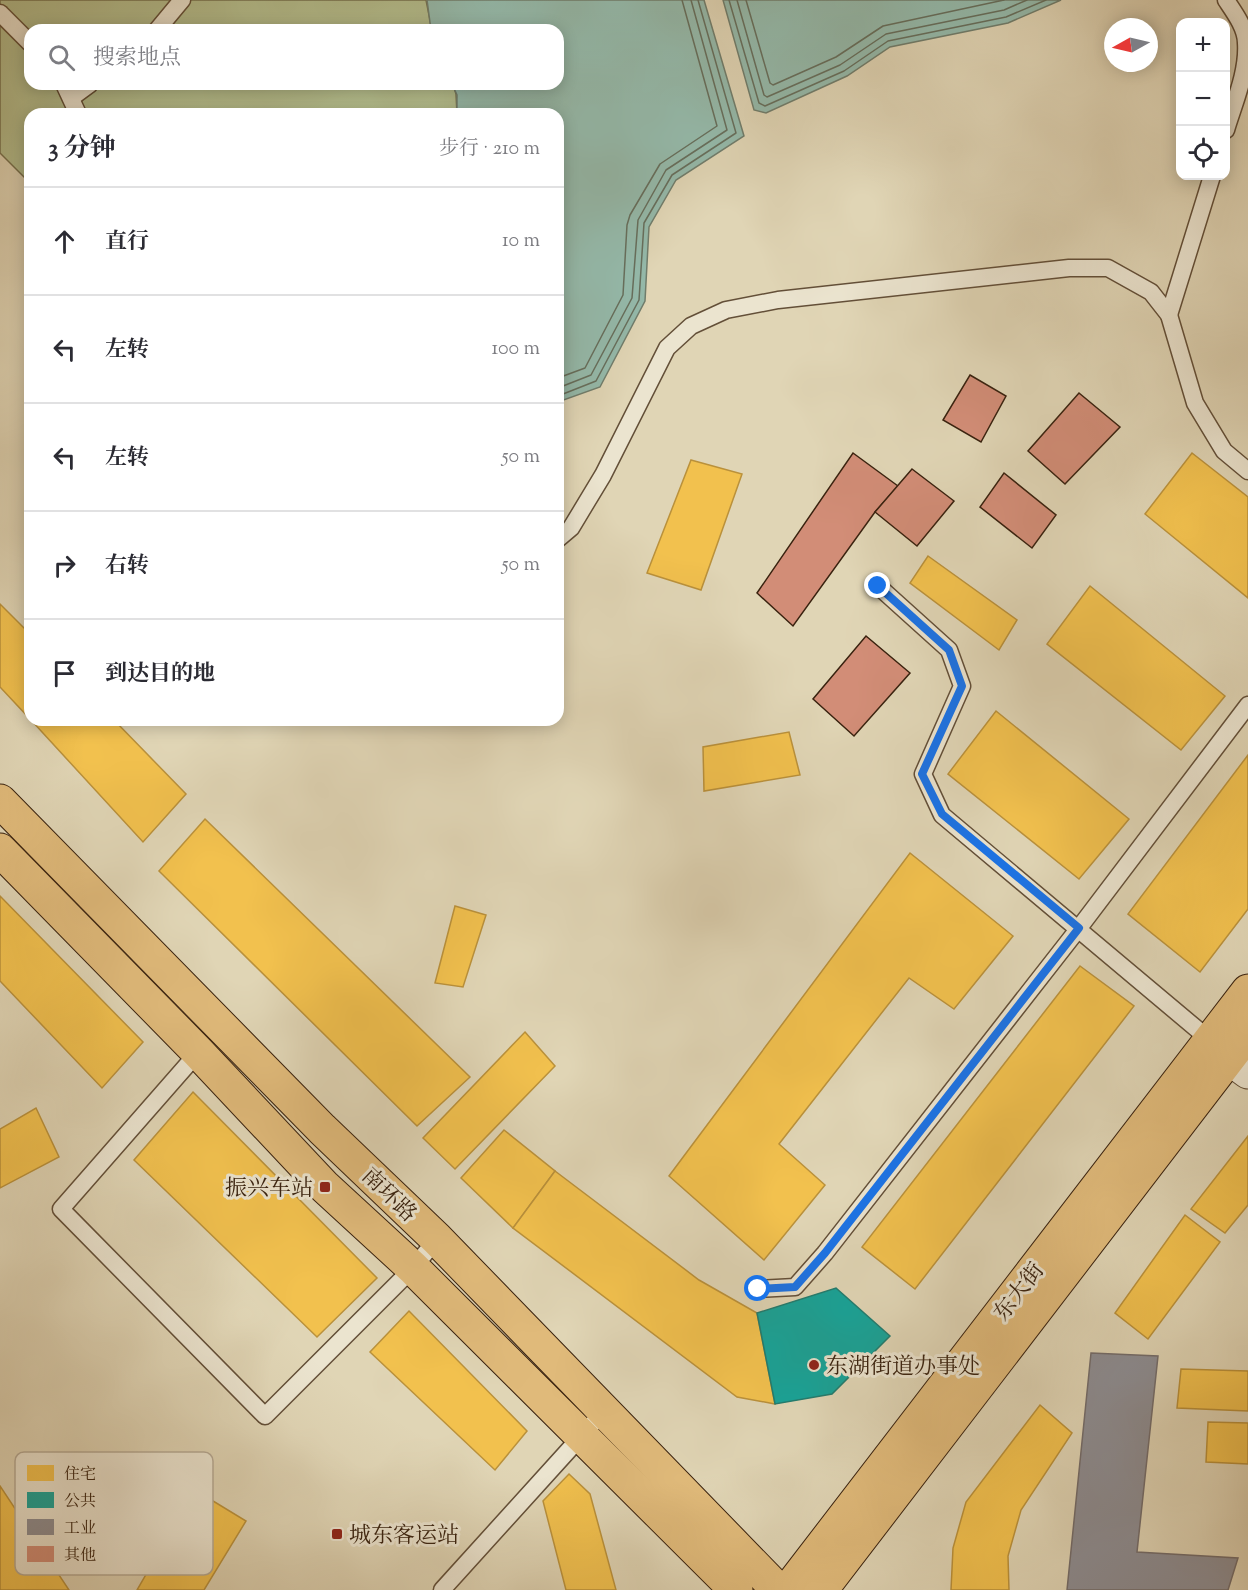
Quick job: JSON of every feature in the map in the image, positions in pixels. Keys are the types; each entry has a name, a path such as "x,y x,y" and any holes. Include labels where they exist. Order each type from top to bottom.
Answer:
{"main road":[{"name":"南环路","path":"0,801 322,1129 437,1239 778,1590"},
{"name":"南环路","path":"0,850 198,1052 325,1187 413,1268 736,1590"},
{"name":"东大街","path":"788,1590 1229,1057 1248,991"},
{"name":"东大街","path":"821,1590 1248,1033"}],"lane":[{"path":"162,24 182,0"},
{"path":"1226,0 1236,15 1246,41 1242,76 1227,126"},
{"path":"0,13 24,36"},
{"path":"68,91 75,108"},
{"path":"1169,315 1211,180"},
{"path":"564,534 571,528 603,476 667,348 691,327 726,310 778,300 1069,268 1108,268 1151,292 1169,315 1195,404 1224,451 1248,471"},
{"path":"878,586 949,650 962,686 922,774 942,814 1229,1057"},
{"path":"758,1289 795,1287 817,1262 1079,928 1248,705"},
{"path":"222,1027 61,1209 265,1416 413,1268 437,1239"},
{"path":"442,1590 605,1410"}],"shaded area":[{"path":"0,0 426,0 431,24 24,24 24,90 455,90 456,94 457,108 24,108 24,177 0,153"}],"water":[{"path":"427,0 704,0 744,136 676,180 649,227 645,301 600,387 564,400 564,108 457,108 455,90 564,90 564,24 430,24"},
{"path":"723,0 1061,0 1008,23 890,47 847,76 766,113 754,110"}],"building: 住宅":[{"path":"1192,453 1248,497 1248,598 1145,514"},
{"path":"691,460 742,474 701,590 647,573"},
{"path":"928,556 1017,620 999,650 910,583"},
{"path":"1090,586 1225,696 1181,750 1047,644"},
{"path":"0,604 24,628 24,713 0,687"},
{"path":"996,711 1129,819 1079,879 948,774"},
{"path":"37,726 120,726 186,794 143,842"},
{"path":"789,732 800,775 704,791 703,747"},
{"path":"1248,755 1248,909 1200,972 1128,914"},
{"path":"205,819 470,1077 417,1126 159,871"},
{"path":"910,853 1013,936 954,1009 909,978 779,1144 825,1185 764,1260 669,1176"},
{"path":"0,896 143,1042 102,1088 0,981"},
{"path":"455,906 486,915 463,987 435,983"},
{"path":"1080,966 1134,1006 915,1289 862,1247"},
{"path":"525,1032 555,1066 455,1169 423,1138"},
{"path":"193,1092 377,1278 317,1337 134,1160"},
{"path":"36,1108 59,1157 0,1188 0,1129"},
{"path":"504,1130 555,1171 513,1228 461,1178"},
{"path":"1248,1136 1248,1205 1225,1233 1191,1209"},
{"path":"555,1171 699,1280 757,1313 775,1404 737,1397 513,1228"},
{"path":"1185,1215 1220,1242 1148,1339 1115,1313"},
{"path":"409,1311 527,1431 495,1470 370,1352"},
{"path":"1181,1369 1248,1371 1248,1411 1177,1408"},
{"path":"1040,1405 1072,1433 1021,1510 1008,1556 1009,1590 951,1590 953,1548 966,1502"},
{"path":"1208,1422 1248,1423 1248,1464 1206,1462"},
{"path":"569,1474 590,1494 616,1590 566,1590 543,1501"},
{"path":"0,1486 15,1509 15,1575 59,1575 69,1590 0,1590"},
{"path":"213,1501 246,1521 204,1590 137,1590 146,1575 213,1575"}],"building: 公共":[{"name":"东湖街道办事处","path":"836,1288 890,1336 832,1394 775,1404 757,1313"}],"building: 工业":[{"path":"1091,1353 1158,1356 1137,1552 1238,1558 1228,1590 1067,1590"}],"building: 其他":[{"path":"970,375 1006,396 981,442 943,420"},
{"path":"1079,393 1120,427 1065,484 1028,451"},
{"path":"853,453 898,486 875,512 793,626 757,593"},
{"path":"912,469 954,501 917,546 875,512"},
{"path":"1004,473 1056,515 1032,548 980,507"},
{"path":"866,636 910,673 854,736 813,699"}],"place":[{"name":"振兴车站","path":"325,1187"},
{"name":"东湖街道办事处","path":"814,1365"},
{"name":"城东客运站","path":"337,1534"}],"route":[{"path":"758,1289 795,1287 825,1253 1079,928 942,814 922,774 946,726 962,686 949,650 878,586"}]}
